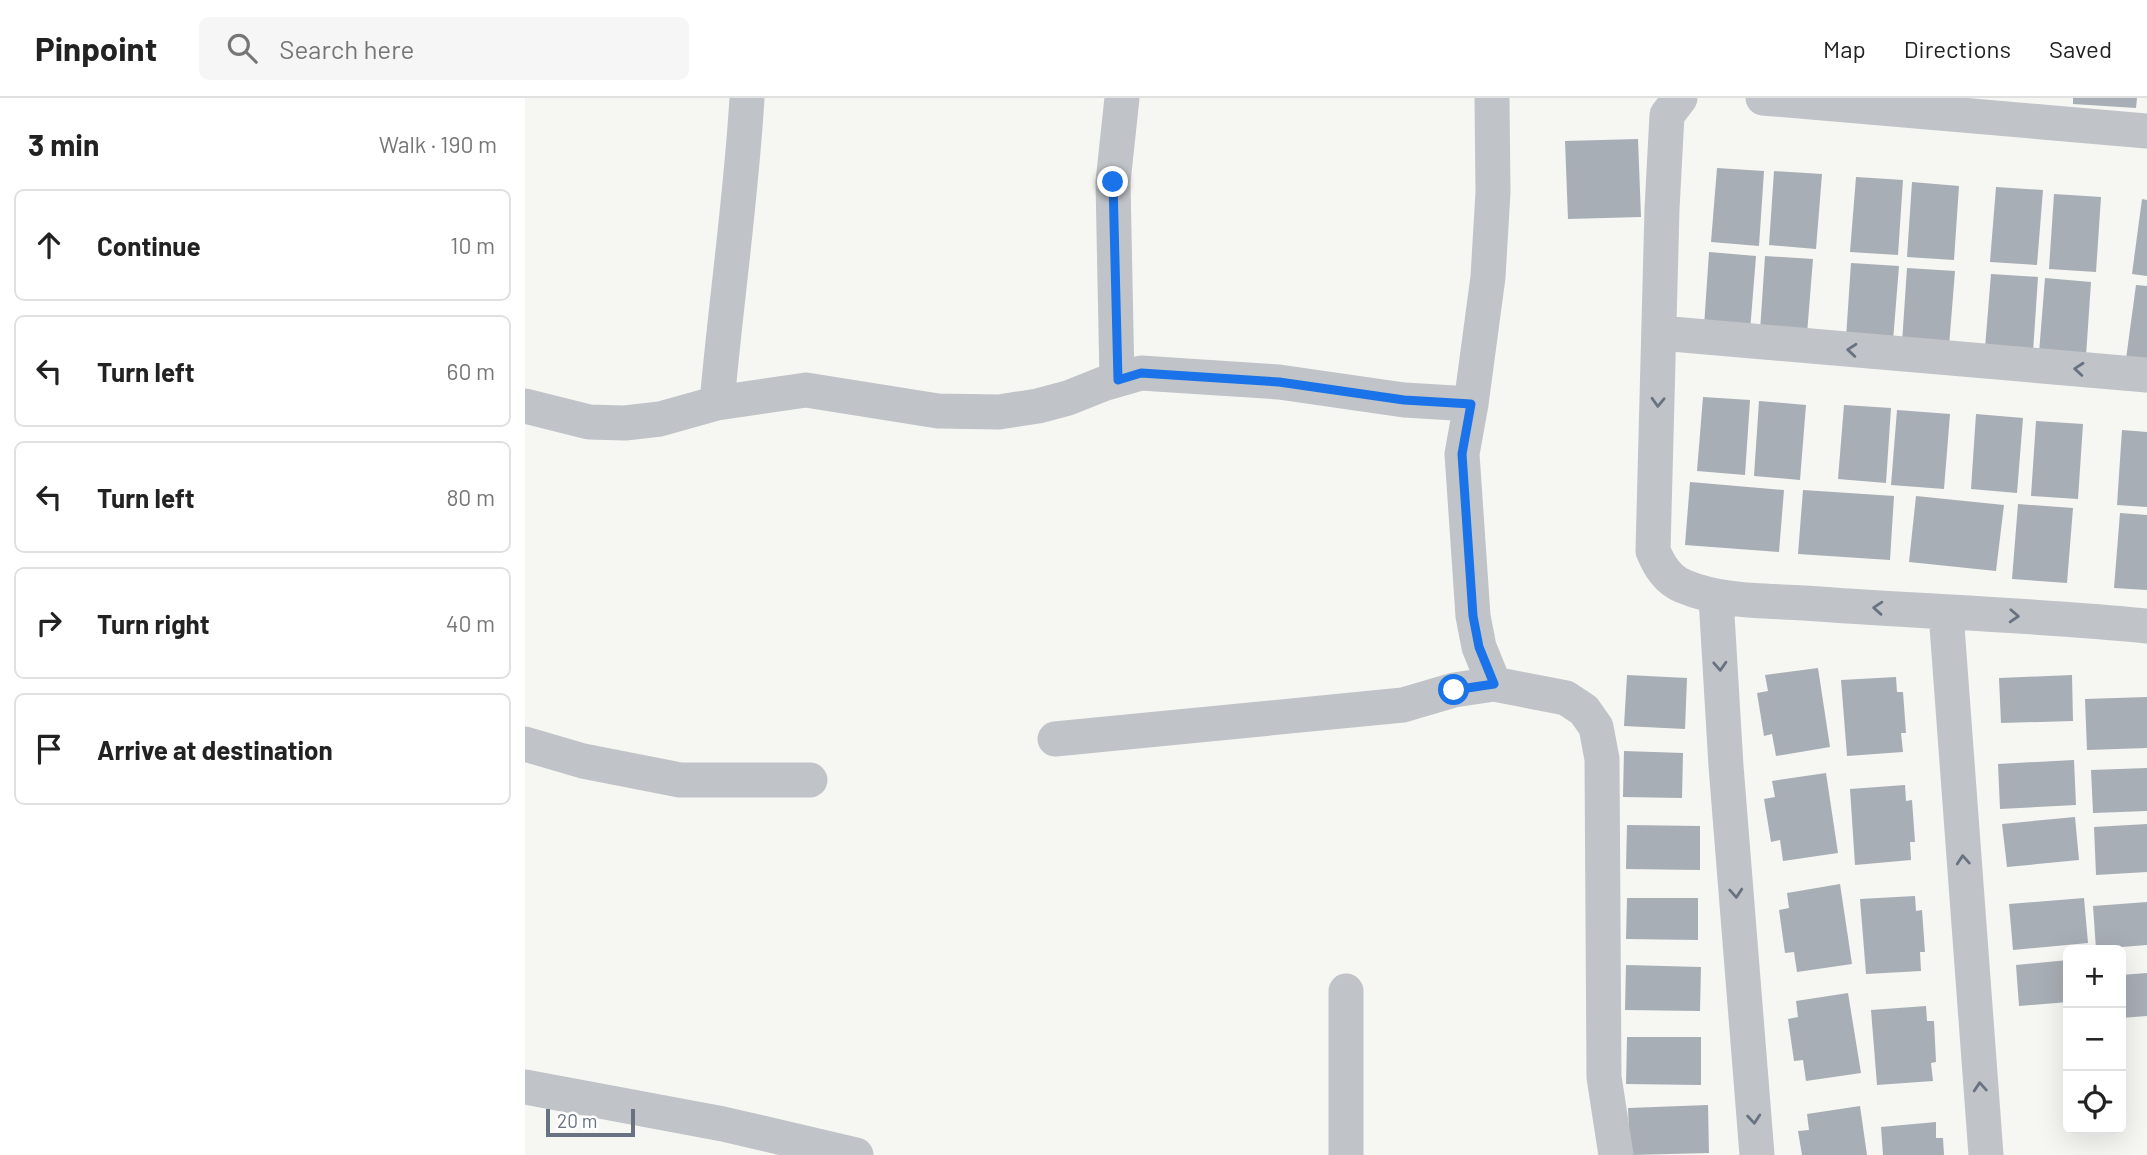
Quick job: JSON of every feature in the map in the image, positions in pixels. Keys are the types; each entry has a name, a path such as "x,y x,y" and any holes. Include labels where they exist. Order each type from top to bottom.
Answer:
{"street":[{"path":"717,403 734,226 742,173 747,98"},
{"path":"1118,380 1113,182 1122,98"},
{"path":"1492,98 1493,192 1488,277 1462,454 1473,616 1479,647 1494,684"},
{"path":"1680,98 1667,115 1662,209 1653,551 1660,568 1679,585 1716,598 2079,619 2147,626"},
{"path":"1763,98 2147,131"},
{"path":"1660,333 2147,375"},
{"path":"525,406 589,422 625,423 660,419 717,403 806,390 938,411 999,412 1038,406 1141,373 1279,382 1404,400 1471,404"},
{"path":"1716,598 1729,808 1757,1155"},
{"path":"1946,613 1986,1155"},
{"path":"1055,738 1403,705 1454,690 1494,684 1566,698 1584,710 1596,727 1602,759 1604,1077 1616,1155"},
{"path":"525,744 583,761 680,780 810,780"},
{"path":"1346,991 1346,1155"},
{"path":"525,1087 723,1124 856,1155"}],"building":[{"path":"2073,98 2137,98 2136,108 2073,104"},
{"path":"1638,139 1641,217 1568,219 1565,141"},
{"path":"1717,168 1764,171 1759,246 1711,242"},
{"path":"1774,171 1822,174 1816,249 1769,245"},
{"path":"1856,177 1903,180 1898,255 1850,252"},
{"path":"1912,182 1959,186 1954,260 1907,257"},
{"path":"1996,187 2043,190 2037,265 1990,262"},
{"path":"2054,194 2101,197 2096,272 2049,269"},
{"path":"2142,199 2147,200 2147,276 2132,274"},
{"path":"1709,252 1756,256 1750,331 1704,327"},
{"path":"1765,256 1813,259 1807,334 1760,331"},
{"path":"1851,263 1899,266 1893,341 1846,338"},
{"path":"1907,268 1955,271 1949,346 1902,343"},
{"path":"1991,274 2038,277 2033,352 1985,348"},
{"path":"2045,278 2091,282 2086,356 2039,353"},
{"path":"2136,285 2147,286 2147,362 2126,359"},
{"path":"1703,397 1750,400 1745,475 1697,471"},
{"path":"1759,401 1806,405 1800,480 1754,476"},
{"path":"1844,405 1891,408 1886,483 1838,479"},
{"path":"1897,410 1950,414 1944,489 1891,485"},
{"path":"1976,414 2023,418 2017,493 1971,489"},
{"path":"2036,421 2083,424 2078,499 2031,496"},
{"path":"2122,430 2147,432 2147,507 2117,505"},
{"path":"1690,482 1784,490 1779,552 1685,545"},
{"path":"1803,490 1894,496 1890,560 1798,554"},
{"path":"1916,496 2004,505 1996,571 1909,562"},
{"path":"2018,504 2073,508 2067,583 2012,579"},
{"path":"2120,513 2147,515 2147,590 2114,588"},
{"path":"1818,668 1830,747 1776,756 1772,734 1764,736 1757,693 1768,691 1765,675"},
{"path":"1627,675 1687,678 1685,729 1624,726"},
{"path":"2072,675 2073,721 2001,723 1999,678"},
{"path":"1896,677 1897,692 1903,692 1906,733 1901,733 1903,752 1847,756 1841,680"},
{"path":"2147,697 2147,748 2087,750 2085,699"},
{"path":"1624,751 1683,753 1682,798 1623,797"},
{"path":"2074,760 2076,805 2000,809 1998,764"},
{"path":"2147,768 2147,811 2093,813 2091,770"},
{"path":"1826,773 1838,853 1783,861 1780,840 1771,842 1764,799 1775,797 1772,781"},
{"path":"1905,785 1906,801 1912,800 1915,842 1910,842 1911,860 1855,865 1850,789"},
{"path":"2075,817 2079,860 2007,867 2002,824"},
{"path":"2147,824 2147,872 2096,875 2094,827"},
{"path":"1627,825 1700,826 1700,870 1626,869"},
{"path":"1840,884 1852,964 1797,972 1794,952 1785,953 1779,910 1789,908 1787,893"},
{"path":"1915,896 1916,911 1922,910 1925,952 1920,952 1921,971 1866,974 1860,899"},
{"path":"1627,898 1698,898 1698,940 1626,939"},
{"path":"2084,898 2088,943 2013,950 2009,904"},
{"path":"2147,902 2147,945 2096,945 2093,906"},
{"path":"2063,960 2063,1002 2019,1006 2016,965"},
{"path":"1626,965 1701,967 1700,1011 1625,1010"},
{"path":"2147,973 2147,1016 2126,1018 2126,975"},
{"path":"1848,993 1861,1073 1806,1081 1803,1060 1794,1061 1788,1019 1798,1017 1796,1001"},
{"path":"1926,1006 1927,1021 1934,1021 1936,1062 1931,1063 1933,1081 1877,1085 1871,1010"},
{"path":"1627,1037 1701,1037 1701,1085 1626,1084"},
{"path":"1708,1105 1709,1153 1630,1155 1628,1108"},
{"path":"1860,1106 1867,1155 1802,1155 1798,1131 1809,1130 1807,1114"},
{"path":"1936,1122 1936,1138 1943,1138 1944,1155 1883,1155 1881,1127"}],"route":[{"path":"1113,182 1118,380 1141,373 1279,382 1404,400 1471,404 1462,454 1473,616 1479,647 1494,684 1454,690"}]}
